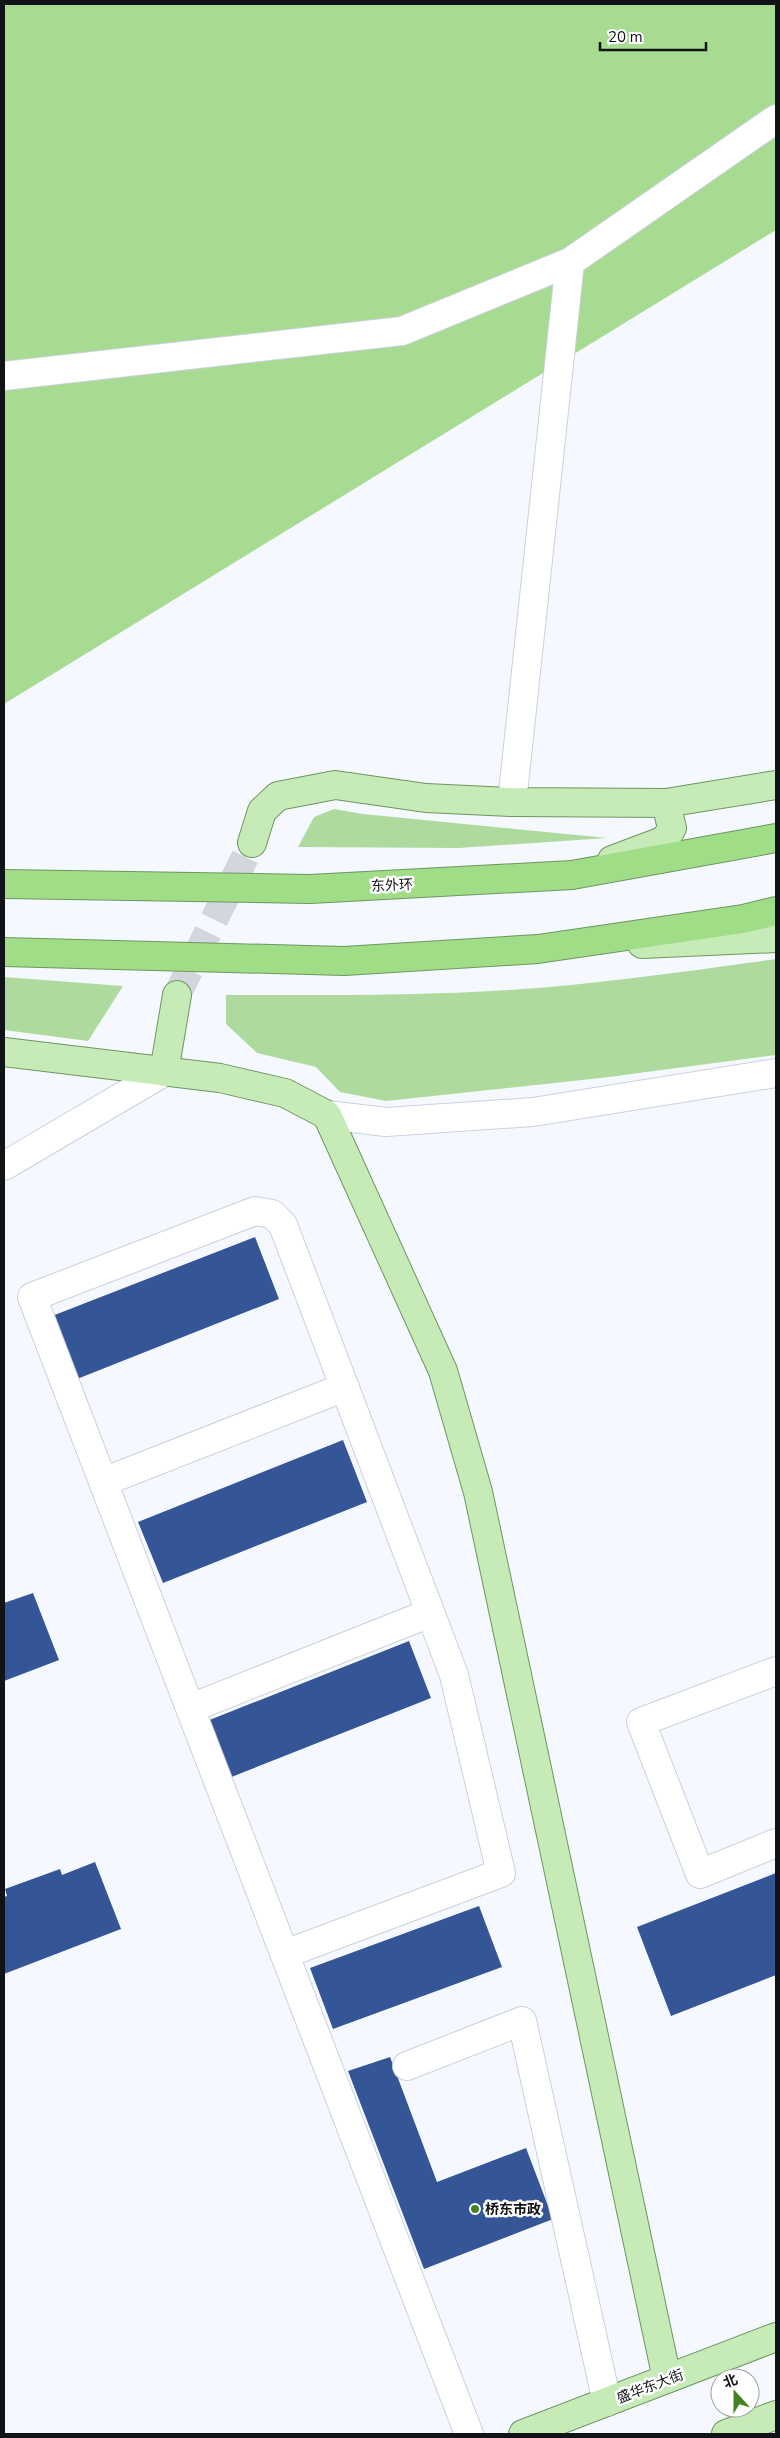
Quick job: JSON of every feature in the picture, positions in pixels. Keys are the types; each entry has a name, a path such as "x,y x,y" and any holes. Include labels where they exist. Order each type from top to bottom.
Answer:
{"highway":[{"name":"东外环","path":"4,884 310,889 572,876 776,838"},
{"path":"4,952 344,961 538,949 742,919 776,911"}],"main road":[{"path":"252,842 262,811 278,796 335,785 426,798 512,802 666,803 776,785"},
{"path":"572,876 665,840 672,828 666,803"},
{"path":"538,949 776,938"},
{"path":"164,1072 178,995"},
{"path":"4,1052 220,1078 284,1093 327,1115 443,1371 478,1492 667,2379"},
{"name":"盛华东大街","path":"523,2434 776,2337"},
{"path":"726,2434 776,2415"}],"street":[{"path":"4,376 402,331 570,262 776,119"},
{"path":"512,802 570,262"},
{"path":"4,1166 164,1072"},
{"path":"327,1115 386,1122 533,1112 776,1074"},
{"path":"285,1954 501,1873 454,1676 284,1225 272,1214 255,1211 32,1297 469,2434"},
{"path":"103,1482 345,1387"},
{"path":"190,1708 430,1613"},
{"path":"776,1671 641,1722 700,1874 776,1843"},
{"path":"407,2066 522,2021 607,2402"}],"green space":[{"path":"4,4 776,4 776,230 4,704"},
{"path":"334,809 363,814 607,838 459,848 298,847 314,817"},
{"path":"776,959 776,1055 601,1078 386,1101 340,1092 316,1067 257,1053 226,1024 226,995 403,994 509,990 610,981"},
{"path":"4,977 123,986 88,1041 4,1030"}],"building":[{"path":"255,1237 279,1299 77,1379 52,1316"},
{"path":"343,1440 367,1502 163,1583 138,1522"},
{"path":"33,1593 59,1660 4,1681 4,1603"},
{"path":"409,1641 431,1698 229,1778 207,1721"},
{"path":"95,1862 121,1929 4,1974 4,1897 7,1896 5,1889 60,1869 62,1875"},
{"path":"776,1873 776,1975 671,2016 637,1927"},
{"path":"479,1906 502,1967 333,2029 310,1968"},
{"name":"桥东市政","path":"390,2057 437,2182 526,2148 553,2219 424,2269 348,2071"}],"tunnel":[{"path":"177,995 252,843"}],"place":[{"name":"桥东市政","path":"475,2209"}]}
